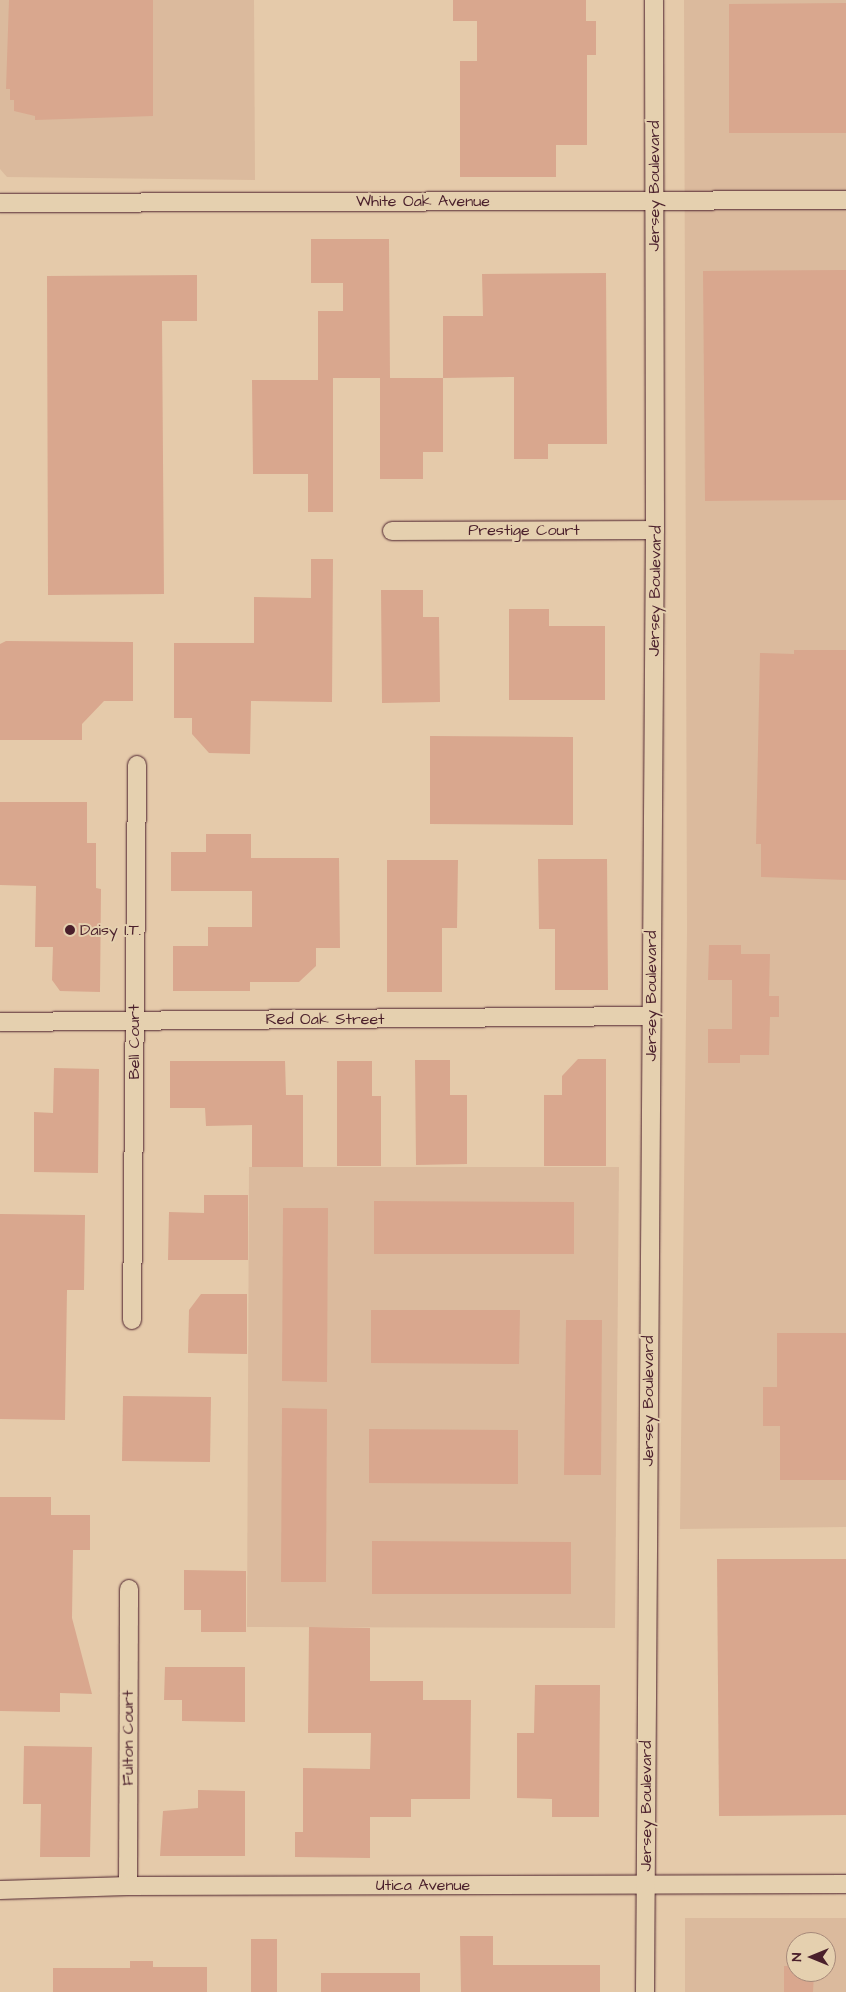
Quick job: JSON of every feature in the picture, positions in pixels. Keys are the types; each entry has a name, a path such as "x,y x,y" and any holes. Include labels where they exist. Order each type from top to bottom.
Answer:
{"street":[{"name":"Jersey Boulevard","path":"646,1992 651,1016 656,530 654,0"},
{"name":"White Oak Avenue","path":"0,203 846,200"},
{"name":"Prestige Court","path":"392,531 656,530"},
{"name":"Bell Court","path":"132,1320 137,765"},
{"name":"Red Oak Street","path":"0,1022 651,1016"},
{"name":"Fulton Court","path":"128,1886 129,1589"},
{"name":"Utica Avenue","path":"0,1890 128,1886 846,1884"}],"shaded area":[{"path":"0,0 254,0 255,180 7,177 0,169"},
{"path":"684,0 846,0 846,1527 680,1529 687,931"},
{"path":"249,1167 619,1167 615,1628 247,1627"},
{"path":"685,1918 846,1918 846,1992 685,1992"}],"building":[{"path":"9,0 153,0 153,116 35,120 35,116 14,111 14,100 10,100 10,89 6,89"},
{"path":"453,0 586,0 586,21 596,21 596,55 587,55 587,145 556,145 556,177 460,177 460,61 477,61 477,21 453,21"},
{"path":"846,3 846,133 729,133 729,4"},
{"path":"311,239 389,239 390,378 333,378 333,512 308,512 308,474 253,474 252,380 318,380 318,311 343,311 343,283 311,283"},
{"path":"846,270 846,500 705,501 703,271"},
{"path":"606,273 607,444 548,444 548,459 514,459 514,377 443,378 443,316 483,316 482,274"},
{"path":"197,275 197,321 162,321 164,594 48,595 47,276"},
{"path":"380,378 443,378 443,452 423,452 423,479 380,479"},
{"path":"311,559 333,559 332,702 251,701 250,754 209,753 192,734 192,718 174,718 174,643 254,643 254,597 311,598"},
{"path":"381,590 423,590 423,617 439,617 440,702 382,703"},
{"path":"509,609 549,609 549,626 605,626 605,700 509,700"},
{"path":"6,641 133,642 133,701 104,701 82,724 82,740 0,740 0,644"},
{"path":"794,650 846,650 846,880 761,877 761,844 756,844 760,653 794,654"},
{"path":"430,736 573,737 573,825 430,824"},
{"path":"0,802 87,802 87,843 96,843 96,888 101,889 100,992 60,991 52,980 53,947 35,947 36,886 0,885"},
{"path":"206,834 251,834 251,858 339,858 340,948 316,948 316,966 299,982 250,982 250,991 173,991 173,946 208,946 208,927 252,927 252,891 171,891 171,852 206,852"},
{"path":"538,859 607,859 608,990 555,990 555,929 539,929"},
{"path":"387,860 458,860 457,928 442,928 442,992 387,992"},
{"path":"709,945 741,945 741,954 770,954 769,996 779,996 779,1017 770,1017 769,1055 740,1055 740,1063 708,1063 708,1029 732,1029 732,980 708,980"},
{"path":"578,1059 606,1059 606,1166 544,1166 544,1095 562,1095 562,1076"},
{"path":"415,1060 450,1060 450,1095 467,1095 467,1164 416,1165"},
{"path":"170,1061 285,1061 286,1095 303,1095 303,1167 252,1167 252,1125 206,1126 205,1108 170,1108"},
{"path":"337,1061 372,1061 372,1096 381,1096 381,1166 337,1166"},
{"path":"54,1068 99,1069 98,1173 34,1172 34,1112 53,1113"},
{"path":"204,1195 248,1195 248,1260 168,1260 169,1212 204,1213"},
{"path":"374,1201 574,1202 574,1254 374,1254"},
{"path":"283,1208 328,1208 327,1382 282,1381"},
{"path":"0,1214 85,1215 84,1290 67,1290 65,1420 0,1419"},
{"path":"201,1294 247,1294 247,1354 188,1353 189,1310"},
{"path":"371,1310 520,1310 519,1364 371,1363"},
{"path":"566,1320 602,1320 601,1475 564,1475"},
{"path":"777,1333 846,1333 846,1480 780,1480 780,1426 763,1426 763,1387 777,1387"},
{"path":"123,1396 211,1397 210,1462 122,1461"},
{"path":"282,1408 327,1409 326,1582 281,1582"},
{"path":"369,1429 518,1430 518,1484 369,1483"},
{"path":"0,1497 51,1497 51,1515 90,1515 90,1550 73,1550 72,1618 92,1694 60,1693 60,1712 0,1711"},
{"path":"372,1541 571,1542 571,1594 372,1594"},
{"path":"717,1559 846,1559 846,1815 719,1816"},
{"path":"184,1570 246,1571 246,1632 201,1632 201,1610 184,1610"},
{"path":"309,1627 370,1628 370,1681 423,1681 423,1700 471,1700 470,1799 411,1799 411,1817 370,1817 370,1858 295,1857 295,1832 303,1832 303,1768 370,1769 371,1733 308,1733"},
{"path":"165,1667 245,1667 245,1722 182,1721 182,1700 164,1700"},
{"path":"535,1685 600,1685 599,1817 552,1817 552,1799 517,1798 517,1733 534,1733"},
{"path":"24,1746 92,1747 90,1857 40,1857 41,1804 23,1804"},
{"path":"198,1790 245,1791 245,1856 160,1856 163,1811 198,1808"},
{"path":"460,1936 493,1936 493,1965 600,1965 600,1992 461,1992"},
{"path":"251,1939 277,1939 277,1992 251,1992"},
{"path":"130,1961 153,1961 153,1967 207,1967 207,1992 53,1992 53,1968 130,1968"},
{"path":"784,1966 786,1966 786,1982 814,1982 813,1992 784,1992"},
{"path":"321,1973 420,1973 420,1992 321,1992"}],"place":[{"name":"Daisy I.T.","path":"70,930"}]}
